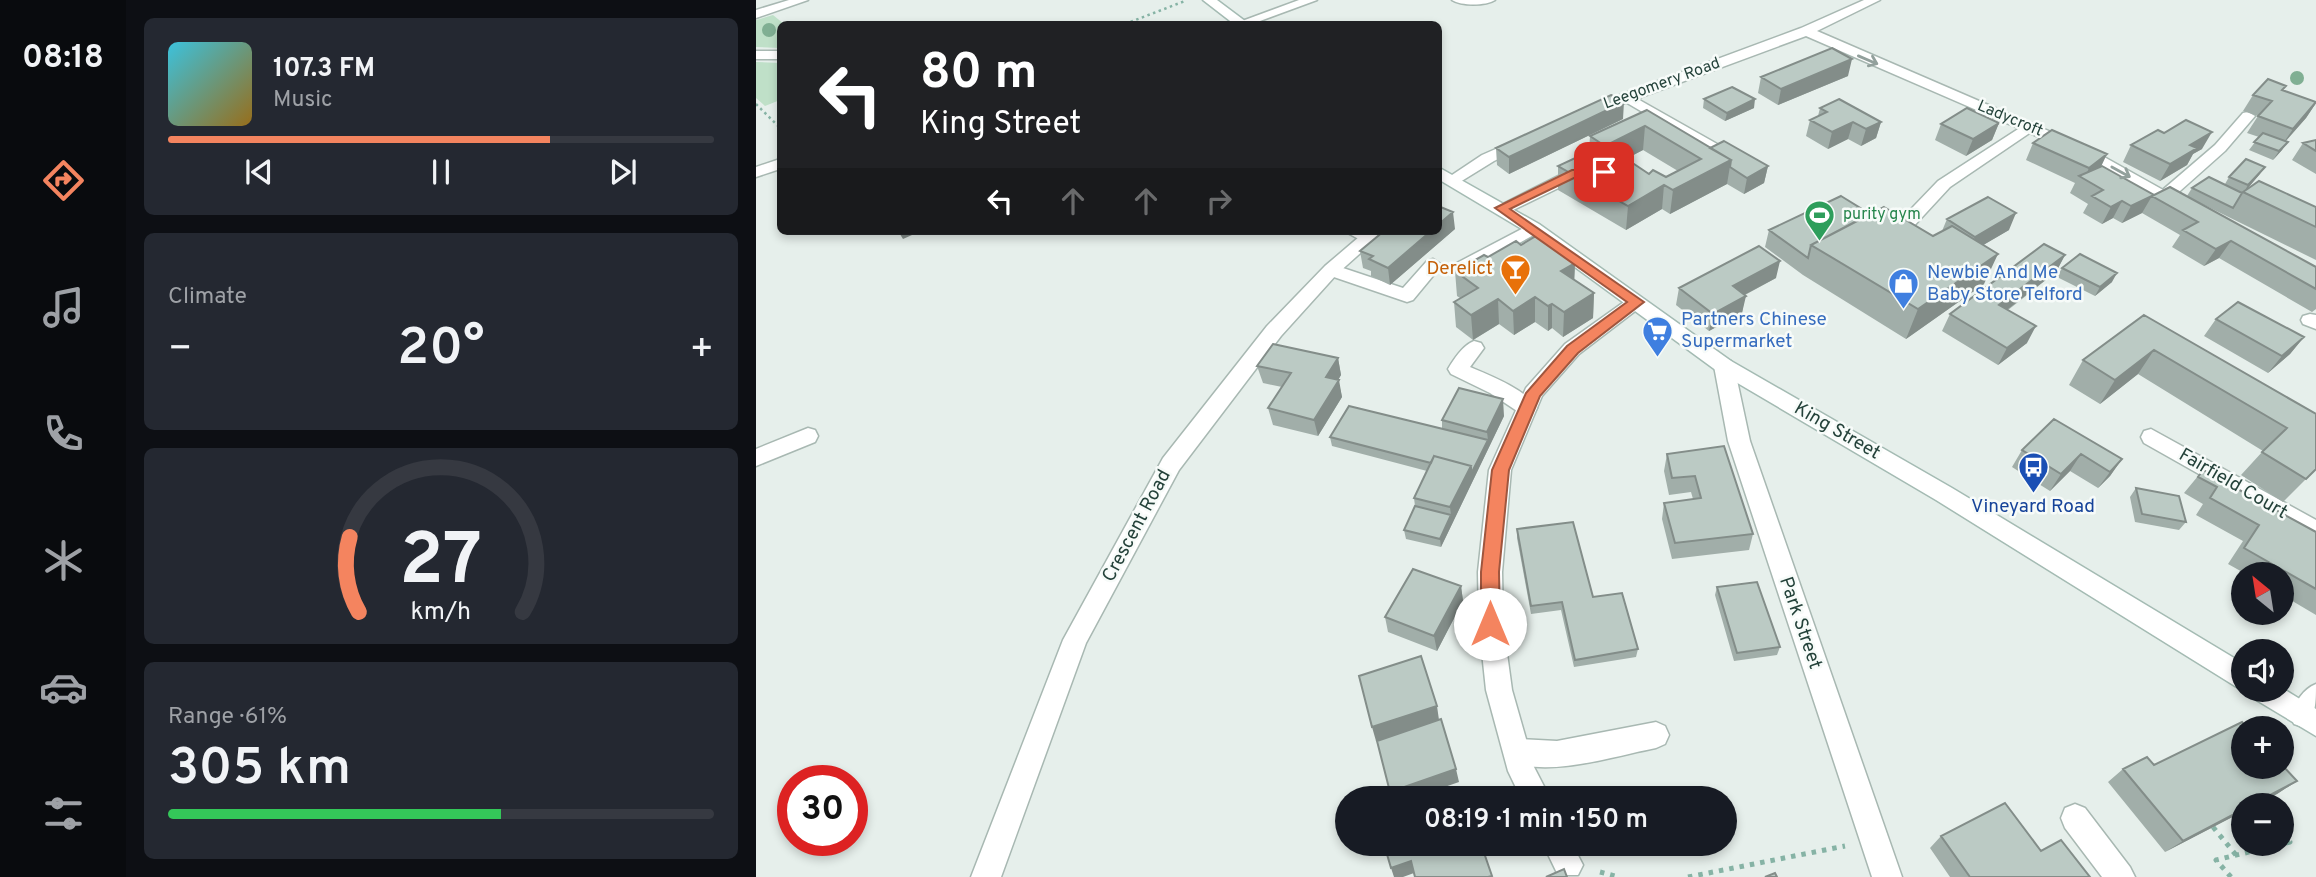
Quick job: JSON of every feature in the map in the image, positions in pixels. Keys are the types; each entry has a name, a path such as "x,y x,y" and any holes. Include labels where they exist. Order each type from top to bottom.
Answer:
{"street":[{"path":"756,14 802,0"},
{"path":"1209,0 1238,21"},
{"path":"1251,21 1311,0"},
{"path":"1458,0 1489,0"},
{"name":"Leegomery Road","path":"1584,114 1806,31 1874,0"},
{"name":"Ladycroft","path":"1806,31 2084,151 2197,215"},
{"path":"756,55 777,55"},
{"path":"1627,96 1721,152"},
{"path":"2165,196 2220,148 2248,116"},
{"path":"1895,236 1944,184 2029,127"},
{"path":"1444,178 1536,136"},
{"path":"756,172 777,165"},
{"path":"1501,208 1576,173 1604,172"},
{"name":"King Street","path":"1444,178 1533,228 1724,366 1944,494 2231,670"},
{"path":"1459,268 1533,228"},
{"name":"Crescent Road","path":"986,877 1075,640 1171,464 1274,331 1364,235"},
{"path":"1331,270 1407,296 1433,265"},
{"path":"1530,786 1522,771 1499,690 1490,624 1490,572 1500,470 1533,393 1572,349 1637,302"},
{"path":"1474,348 1458,369 1497,388 1527,408"},
{"name":"Park Street","path":"1724,366 1739,441 1887,877"},
{"path":"756,458 808,436"},
{"name":"Fairfield Court","path":"2151,438 2316,531"},
{"path":"2291,702 2312,711"},
{"path":"1518,752 1557,754 1657,735"},
{"path":"2076,818 2120,877"}],"path":[{"path":"1133,21 1189,0"},
{"path":"756,104 777,125"},
{"path":"2213,828 2231,850"},
{"path":"1688,877 1873,840"},
{"path":"2231,856 2216,860 2231,877"}],"green space":[{"path":"773,15 780,21 777,21 777,48 756,47 756,20"},
{"path":"756,62 777,63 777,101 765,106 756,98"}],"building":[{"path":"1832,48 1852,59 1781,89 1761,77"},
{"path":"2268,79 2286,86 2282,90 2316,102 2293,129 2258,116 2272,101 2253,95"},
{"path":"1732,87 1755,99 1727,113 1704,99"},
{"path":"1611,95 1624,102 1509,157 1496,148"},
{"path":"1839,99 1881,122 1866,129 1853,122 1832,132 1810,120 1827,112 1820,108"},
{"path":"1967,108 1999,123 1973,139 1941,124"},
{"path":"1647,110 1731,160 1673,190 1664,185 1628,206 1558,166 1588,152 1604,154 1616,161 1622,156 1649,174 1653,170 1666,177 1701,159 1645,126 1605,146 1590,136"},
{"path":"2186,120 2212,132 2190,145 2197,148 2170,164 2131,145 2158,130 2164,133"},
{"path":"2052,130 2107,154 2089,168 2033,143"},
{"path":"2263,133 2288,142 2279,151 2254,142"},
{"path":"2316,140 2316,151 2303,143"},
{"path":"1724,141 1768,166 1747,178 1730,167 1731,160 1710,148"},
{"path":"2246,159 2265,167 2248,185 2229,177"},
{"path":"2102,166 2154,195 2131,206 2122,201 2111,207 2092,196 2103,190 2079,176"},
{"path":"2209,177 2242,193 2233,208 2192,188"},
{"path":"2259,181 2316,207 2316,227 2243,192"},
{"path":"2170,187 2316,267 2316,289 2231,241 2216,249 2183,230 2198,222 2152,196"},
{"path":"1841,196 1870,214 1811,245 1808,258 1769,230"},
{"path":"1988,197 2016,213 1975,237 1947,219"},
{"path":"1884,207 1933,236 1952,226 1998,254 1918,309 1811,245"},
{"path":"1442,208 1453,212 1442,222"},
{"path":"1379,235 1426,235 1388,268 1369,259 1373,256 1360,251"},
{"path":"1536,236 1575,263 1561,271 1594,293 1564,312 1535,297 1513,311 1498,299 1471,315 1454,302 1478,288 1455,271 1516,241 1521,245"},
{"path":"2044,244 2065,255 1999,305 2036,326 2007,348 1950,314"},
{"path":"1759,246 1780,261 1733,286 1746,296 1713,314 1679,288"},
{"path":"2080,254 2117,273 2100,287 2062,268"},
{"path":"2238,302 2304,337 2282,356 2216,319"},
{"path":"2144,315 2316,414 2316,469 2306,479 2262,452 2287,428 2154,350 2115,380 2083,360"},
{"path":"1273,344 1338,358 1326,377 1339,380 1314,420 1268,408 1291,373 1257,366"},
{"path":"1459,388 1503,399 1487,432 1442,420"},
{"path":"1349,406 1488,440 1471,474 1471,466 1434,456 1431,463 1330,437"},
{"path":"2054,419 2122,459 2110,472 2081,454 2061,474 2022,450"},
{"path":"1724,446 1753,534 1675,543 1664,503 1701,498 1695,476 1672,478 1667,454"},
{"path":"1434,456 1471,466 1450,507 1414,498"},
{"path":"2203,470 2316,532 2316,589 2294,576 2294,562 2269,562 2244,548 2259,525 2210,498 2217,487 2198,477"},
{"path":"2136,488 2179,496 2186,522 2142,514"},
{"path":"1415,506 1451,515 1440,539 1404,530"},
{"path":"1573,522 1593,597 1622,593 1638,649 1575,660 1562,602 1531,606 1517,529"},
{"path":"1413,569 1461,586 1434,636 1385,617"},
{"path":"1757,582 1780,647 1737,653 1717,587"},
{"path":"1421,656 1437,706 1372,727 1359,676"},
{"path":"1441,719 1456,769 1407,786 1388,786 1377,741"},
{"path":"2231,727 2231,779 2294,778 2297,781 2274,793 2231,793 2231,816 2183,841 2123,769 2147,757 2154,765"},
{"path":"2005,803 2041,851 2061,840 2090,877 1970,877 1941,836"},
{"path":"1388,856 1485,856 1492,876 1415,877 1411,861 1391,868"},
{"path":"1564,869 1567,877 1546,877"}],"place":[{"name":"purity gym","path":"1820,242"},
{"name":"Derelict","path":"1516,296"},
{"name":"Newbie And Me Baby Store Telford","path":"1904,311"},
{"name":"Partners Chinese Supermarket","path":"1658,358"},
{"name":"Vineyard Road","path":"2033,495"}],"route":[{"path":"1490,624 1490,572 1500,470 1533,393 1572,349 1637,302 1501,208 1576,173 1604,172"}]}
